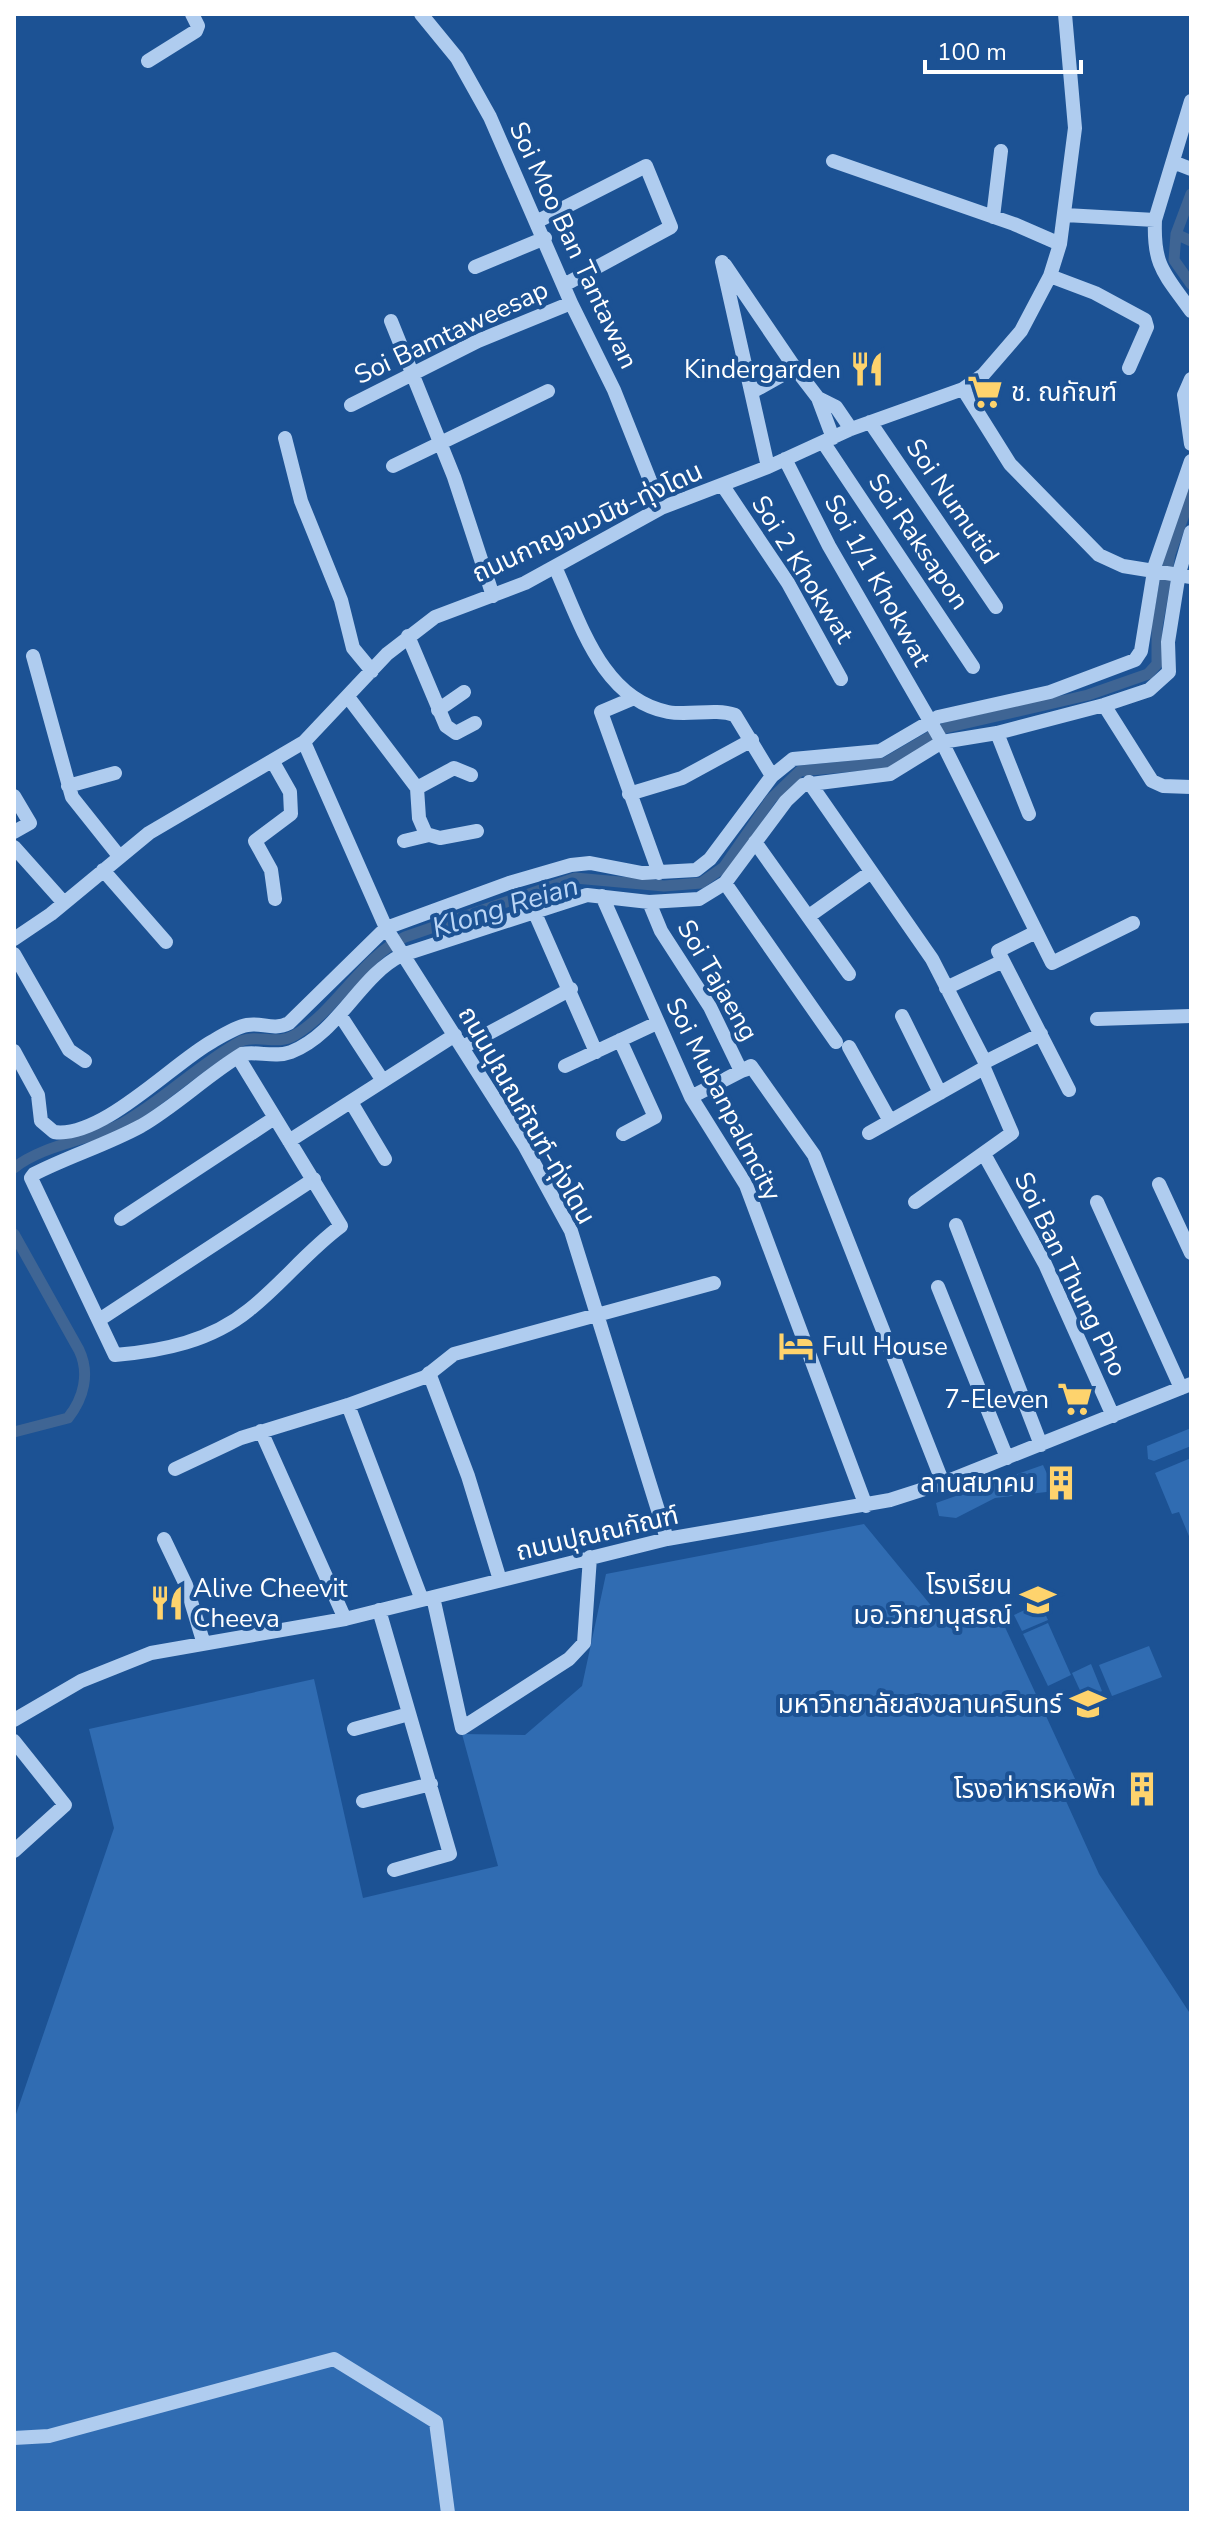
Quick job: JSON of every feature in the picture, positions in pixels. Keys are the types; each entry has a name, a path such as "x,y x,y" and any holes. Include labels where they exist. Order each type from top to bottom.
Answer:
{"street":[{"path":"148,61 196,31 198,26 192,14"},
{"name":"Soi Moo Ban Tantawan","path":"421,14 457,58 490,117 538,221 571,303 614,390 661,508"},
{"name":"ถนนกาญจนวนิช-ทุ่งโดน","path":"14,939 161,825 304,742 408,636 445,613 493,596 555,567 661,508 723,486 851,429 963,389 1005,353 1050,276 1060,244 1075,128 1065,14"},
{"path":"1191,101 1155,220 1156,259 1191,311"},
{"path":"993,217 1001,151"},
{"path":"833,161 1060,244"},
{"path":"1173,162 1191,169"},
{"path":"538,221 646,166 671,227 564,285"},
{"path":"1065,215 1155,220"},
{"path":"475,267 545,238"},
{"path":"768,467 722,262 818,398 836,407 851,429"},
{"path":"1050,276 1095,293 1145,320 1147,327 1129,368"},
{"name":"Soi Bamtaweesap","path":"351,405 411,373 571,303"},
{"path":"391,321 440,442 493,596"},
{"path":"752,392 795,368"},
{"path":"1191,379 1184,392 1191,444"},
{"path":"963,389 1010,464 1099,555 1115,564 1185,575"},
{"path":"393,466 548,391"},
{"name":"Soi Raksapon","path":"818,398 828,440 973,667"},
{"name":"Soi Numutid","path":"870,422 996,607"},
{"path":"285,438 301,501 341,600 353,648 372,671"},
{"name":"Soi 1/1 Khokwat","path":"785,459 829,546 931,722 1052,963 1133,923"},
{"path":"14,1051 38,1095 41,1121 54,1132 73,1129 107,1115 150,1089 213,1040 247,1025 275,1028 289,1023 388,931 571,865 590,863 659,873 691,872 705,864 772,776 793,759 880,751 931,722 1061,689 1135,660 1141,651 1154,572 1191,461"},
{"name":"Soi 2 Khokwat","path":"723,486 788,583 841,679"},
{"path":"238,1057 341,1226 311,1248 249,1311 187,1343 115,1355 32,1175 142,1125 238,1057 251,1053 289,1053 340,1015 401,953 587,895 649,902 693,900 725,883 786,801 809,782 890,774 941,741 997,733 1149,690 1169,672 1168,642 1185,575 1191,532"},
{"path":"555,567 604,670 634,698 670,712 730,713 742,721 772,776"},
{"path":"408,636 435,692 438,710 446,726 456,733 475,723"},
{"path":"33,656 68,786 79,806 119,856"},
{"path":"438,710 464,692"},
{"path":"348,697 417,788 419,821 429,835"},
{"path":"634,698 601,712 659,873"},
{"path":"1104,705 1152,781 1163,786 1191,787"},
{"path":"997,733 1029,814"},
{"path":"629,794 682,778 752,740"},
{"name":"ถนนปุณณกัณฑ์-ทุ่งโดน","path":"304,742 388,931 459,1041 571,1231 667,1539"},
{"path":"273,762 290,792 291,814 255,841 273,876 275,899"},
{"path":"417,788 454,768 471,775"},
{"path":"68,786 115,773"},
{"path":"809,782 932,959 984,1065 1012,1133 915,1202"},
{"path":"14,796 30,823 14,832"},
{"path":"404,841 429,835 440,838 477,831"},
{"path":"755,842 849,974"},
{"path":"14,847 64,903"},
{"path":"103,870 166,942"},
{"path":"809,916 871,872"},
{"path":"725,883 842,1044 890,1121"},
{"name":"Soi Mubanpalmcity","path":"602,896 691,1097 746,1185 866,1506"},
{"name":"Soi Tajaeng","path":"649,902 661,931 746,1069 814,1155 943,1483"},
{"path":"534,911 571,989 596,1052"},
{"path":"1036,932 998,951 1069,1090"},
{"path":"14,954 69,1050 85,1061"},
{"path":"946,988 1003,961"},
{"path":"289,1141 383,1081 459,1041 571,989"},
{"path":"340,1015 383,1081"},
{"path":"902,1016 940,1093"},
{"path":"1097,1019 1191,1016"},
{"path":"565,1066 657,1023"},
{"path":"869,1133 1041,1034"},
{"path":"620,1040 655,1117 623,1134"},
{"path":"691,1097 746,1069"},
{"path":"351,1102 385,1159"},
{"path":"121,1219 273,1119"},
{"name":"Soi Ban Thung Pho","path":"984,1154 1045,1264 1113,1416"},
{"path":"99,1320 314,1179"},
{"path":"1159,1184 1191,1253"},
{"path":"1097,1202 1186,1386"},
{"path":"956,1225 1041,1445"},
{"path":"175,1469 261,1431 348,1405 429,1373 454,1354 714,1283"},
{"path":"938,1287 1007,1458"},
{"path":"429,1373 468,1476 500,1580"},
{"name":"ถนนปุณณกัณฑ์","path":"14,1720 107,1669 151,1653 203,1641 345,1619 667,1539 866,1506 943,1483 1186,1386"},
{"path":"348,1405 427,1598 462,1728 569,1659 584,1643 590,1557"},
{"path":"261,1431 345,1619"},
{"path":"164,1539 186,1585 203,1641"},
{"path":"379,1610 450,1854 394,1870"},
{"path":"354,1729 409,1714"},
{"path":"14,1741 65,1805 14,1851"},
{"path":"363,1801 431,1784"},
{"path":"14,2438 49,2436 334,2359 436,2422 448,2513"}],"shaded area":[{"path":"1191,1428 1191,1446 1154,1461 1148,1459 1147,1446"},
{"path":"1191,1458 1191,1541 1179,1512 1172,1514 1155,1473"},
{"path":"1043,1465 1055,1491 995,1498 956,1518 939,1516 936,1503"},
{"path":"864,1524 938,1614 950,1610 965,1627 1004,1625 1076,1781 1061,1790 1099,1874 1191,2015 1191,2513 14,2513 14,2120 114,1828 89,1729 314,1679 363,1898 498,1866 462,1734 525,1735 582,1686 606,1574"},
{"path":"1040,1603 1048,1620 1022,1631 1014,1615"},
{"path":"1048,1623 1071,1675 1048,1686 1023,1634"},
{"path":"1149,1646 1162,1677 1112,1696 1099,1665"},
{"path":"1091,1664 1102,1691 1084,1699 1072,1673"}],"waterway":[{"name":"Klong Reian","path":"1191,194 1176,234 1174,260 1191,284"},
{"name":"Klong Reian","path":"1176,234 1191,241"},
{"name":"Klong Reian","path":"14,1168 39,1153 123,1123 241,1041 282,1040 295,1035 324,1012 376,957 405,937 575,878 664,886 701,883 724,867 771,799 800,771 885,763 945,728 1088,695 1148,674 1157,664 1157,627 1170,554 1191,495"},
{"name":"Klong Reian","path":"14,1234 79,1350 85,1376 78,1402 68,1418 14,1432"}],"place":[{"name":"Kindergarden","path":"867,369"},
{"name":"ช. ณกัณฑ์","path":"985,392"},
{"name":"Full House","path":"796,1346"},
{"name":"7-Eleven","path":"1075,1399"},
{"name":"ลานสมาคม","path":"1061,1483"},
{"name":"โรงเรียน มอ.วิทยานุสรณ์","path":"1038,1600"},
{"name":"Alive Cheevit Cheeva","path":"167,1603"},
{"name":"มหาวิทยาลัยสงขลานครินทร์","path":"1088,1704"},
{"name":"โรงอา่หารหอพัก","path":"1142,1789"}]}
